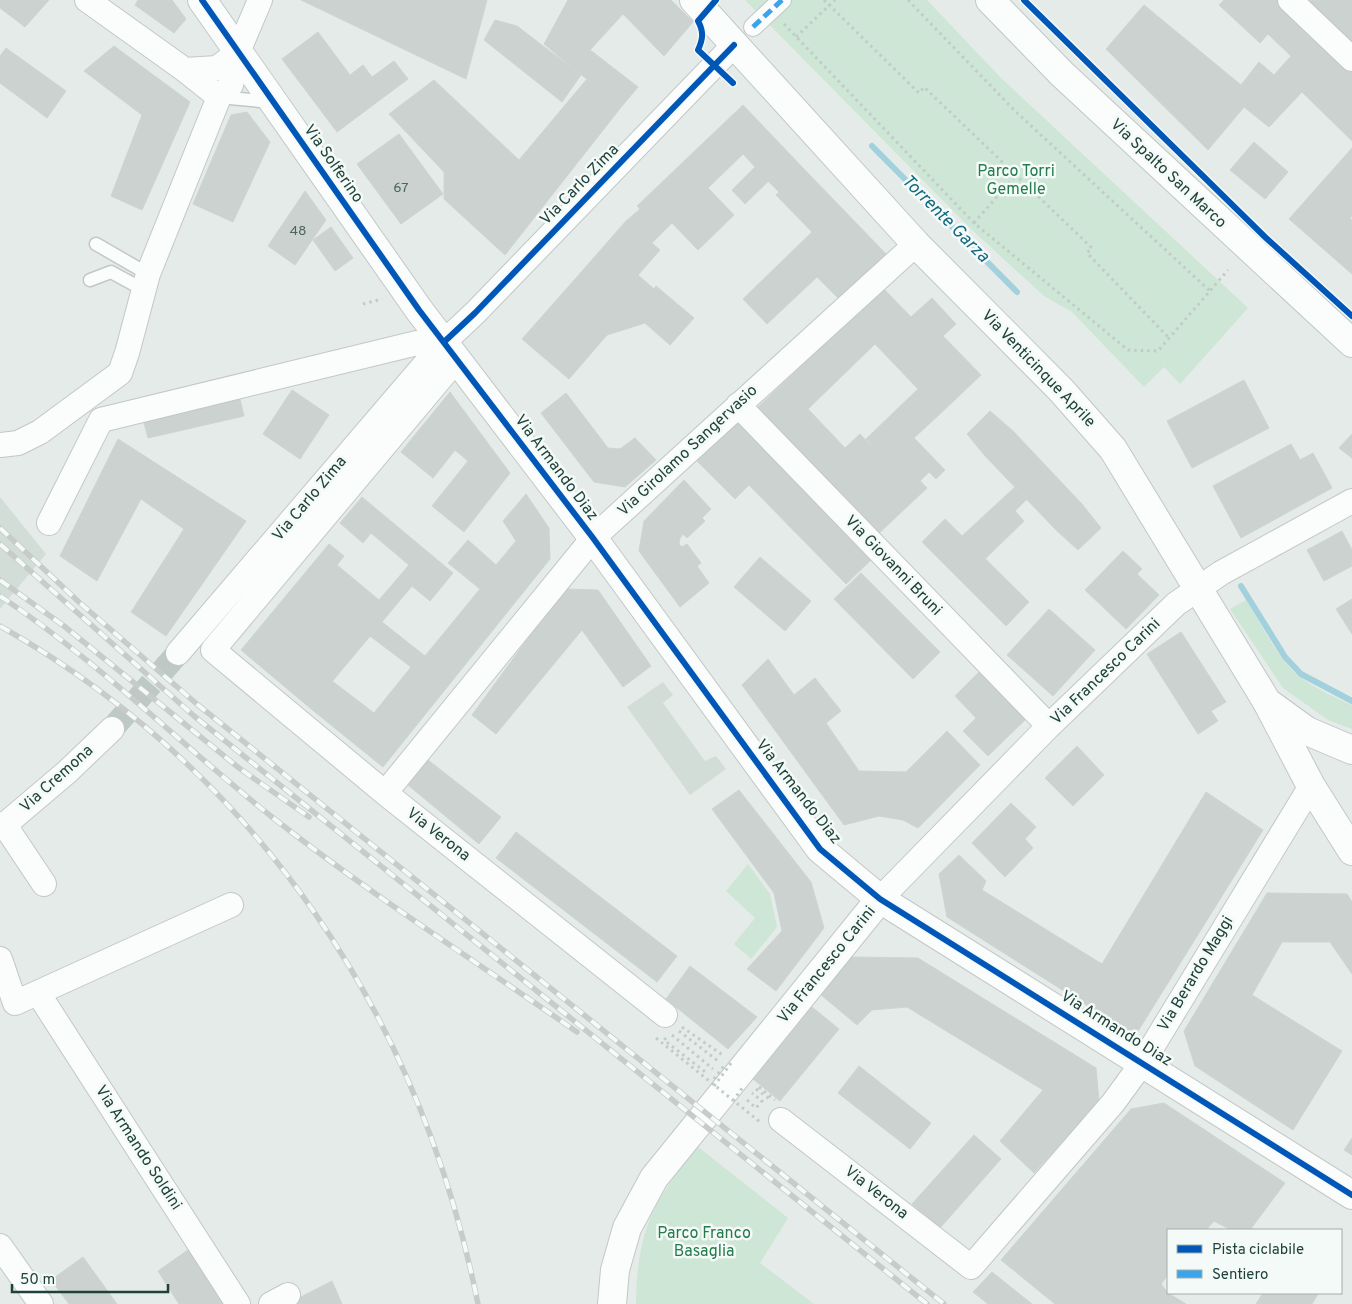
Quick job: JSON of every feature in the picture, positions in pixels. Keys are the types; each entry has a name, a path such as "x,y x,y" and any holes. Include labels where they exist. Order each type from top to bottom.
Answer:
{"street":[{"path":"87,0 185,70 219,97"},
{"name":"Via Solferino","path":"202,0 450,351"},
{"path":"0,444 18,443 40,432 120,373 128,353 146,282 219,97 231,85 238,52 260,0"},
{"name":"Via Venticinque Aprile","path":"694,0 744,36 916,244 1060,390 1113,449 1267,702 1307,731 1352,750"},
{"name":"Via Spalto San Marco","path":"990,0 1062,74 1352,342"},
{"path":"1290,0 1352,59"},
{"path":"744,36 776,5"},
{"name":"Via Carlo Zima","path":"213,650 450,351 481,307 744,36"},
{"path":"185,70 217,68 238,52"},
{"name":"Via Girolamo Sangervasio","path":"385,793 593,538 916,244"},
{"path":"49,523 101,420 417,343 450,351"},
{"name":"Via Carlo Zima","path":"178,653 450,351"},
{"name":"Via Armando Diaz","path":"450,351 593,538 820,849 880,899 1143,1062 1352,1195"},
{"name":"Via Giovanni Bruni","path":"738,405 1049,726"},
{"name":"Via Francesco Carini","path":"612,1304 616,1270 627,1228 654,1178 880,899 1049,726 1176,604 1198,588 1351,504"},
{"name":"Via Verona","path":"213,650 667,1025"},
{"path":"1267,702 1311,786 1352,851"},
{"name":"Via Cremona","path":"4,824 67,772 112,729"},
{"name":"Via Berardo Maggi","path":"971,1267 1113,1103 1143,1062 1311,786"},
{"path":"4,824 44,884"},
{"path":"0,959 15,1003 231,905"},
{"name":"Via Armando Soldini","path":"38,993 238,1304"},
{"name":"Via Verona","path":"770,1115 971,1267"},
{"path":"0,1246 41,1304"}],"lane":[{"path":"219,97 273,102"},
{"path":"96,244 146,282"},
{"path":"90,280 111,272 146,282"}],"path":[{"path":"824,0 919,93 924,87 1092,248 1087,254 1168,337"},
{"path":"796,37 836,0"},
{"path":"908,0 1014,111 1210,290"},
{"path":"776,5 796,37 974,223 1128,350 1158,351 1168,337 1228,270"},
{"path":"974,223 1016,175"},
{"path":"363,304 380,300"},
{"path":"667,1025 656,1038 732,1082"},
{"path":"667,1025 770,1115"},
{"path":"667,1025 770,1115"},
{"path":"670,1033 732,1082 664,1040 670,1033"},
{"path":"732,1082 738,1054"}],"shaded area":[{"path":"0,497 46,554 0,609"},
{"path":"663,682 673,695 663,703 705,761 716,756 726,769 690,795 627,707"}],"green space":[{"name":"Parco Torri Gemelle","path":"745,0 927,0 1000,77 1248,308 1180,384 1164,367 1144,387 1072,312 1044,296 971,229"},
{"path":"1246,600 1270,641 1292,670 1312,685 1352,705 1352,729 1328,720 1283,688 1230,609"},
{"path":"748,864 770,894 777,927 751,959 734,944 755,918 726,891"},
{"name":"Parco Franco Basaglia","path":"697,1146 788,1218 760,1263 814,1304 636,1304 642,1243 648,1224 663,1193"}],"building":[{"path":"0,0 49,0 25,27 0,8"},
{"path":"138,0 172,0 186,19 174,33 135,5"},
{"path":"301,0 487,0 466,79"},
{"path":"568,0 671,0 693,22 664,56 623,14 590,50 585,46 570,66 544,44"},
{"path":"1224,0 1277,0 1352,71 1352,141 1302,92 1269,127 1244,107 1208,150 1106,49 1144,5 1241,85 1259,62 1274,75 1291,56 1268,34 1260,43 1219,5"},
{"path":"1305,0 1352,0 1352,45"},
{"path":"495,20 517,26 581,75 562,102 484,40"},
{"path":"318,32 350,75 363,65 372,77 394,61 408,79 337,132 282,59"},
{"path":"114,46 190,102 142,210 111,196 142,115 84,71"},
{"path":"585,46 638,87 622,106 570,66"},
{"path":"6,48 66,91 47,118 0,83 0,56"},
{"path":"587,79 622,106 505,255 444,199 444,172 389,114 434,80 519,160"},
{"path":"743,105 804,169 794,179 783,167 745,204 732,190 755,167 743,154 708,188 734,215 698,250 672,223 652,243 626,221 640,209 637,206"},
{"path":"247,112 270,142 233,222 193,204 231,115"},
{"path":"399,134 443,194 401,224 357,164"},
{"path":"1254,142 1288,172 1265,199 1230,170"},
{"path":"1352,148 1352,215 1350,219 1352,220 1352,274 1289,219"},
{"path":"783,167 794,179 804,169 888,256 841,301 817,277 767,324 743,299 812,232 776,195 779,192 768,181"},
{"path":"305,191 326,220 295,265 268,246"},
{"path":"626,221 660,250 638,275 654,289 656,286 694,318 670,345 645,323 607,335 561,295"},
{"path":"331,227 353,258 335,271 313,240"},
{"path":"883,288 911,317 932,298 956,324 943,336 981,375 941,413 875,344 808,409 845,448 860,434 880,455 888,447 927,488 875,537 754,411"},
{"path":"561,295 607,335 569,379 522,339"},
{"path":"1244,380 1269,428 1192,468 1167,421"},
{"path":"918,389 941,413 914,438 945,470 936,479 929,472 920,481 888,447 880,455 866,439"},
{"path":"292,390 329,415 300,459 263,434"},
{"path":"450,392 510,473 464,532 432,506 468,461 455,450 433,478 401,452"},
{"path":"566,393 608,448 620,449 635,438 656,460 625,487 594,482 541,413"},
{"path":"239,395 244,416 148,438 143,419"},
{"path":"990,411 1013,431 986,457 967,434"},
{"path":"739,417 875,556 846,584 749,485 735,499 695,459"},
{"path":"1013,431 1082,504 1056,530 986,457"},
{"path":"1352,434 1352,458 1339,448"},
{"path":"118,439 246,521 166,636 131,612 184,529 141,499 97,581 60,556"},
{"path":"1291,444 1300,460 1313,453 1332,488 1241,538 1213,486"},
{"path":"684,480 711,509 702,518 705,521 687,538 683,534 679,544 682,547 687,544 701,563 697,566 709,583 680,607 639,551 644,521"},
{"path":"1015,487 1027,499 1015,511 1024,521 985,559 962,536"},
{"path":"526,494 549,528 550,559 383,767 310,708 332,681 374,713 411,667 370,636 382,622 425,656 480,589 448,563 468,540 496,565 516,541 503,521"},
{"path":"362,497 453,573 430,601 412,586 310,708 241,650 329,544 344,556 337,565 379,600 409,565 371,533 363,543 340,523"},
{"path":"1082,504 1101,528 1078,550 1056,530"},
{"path":"945,519 1029,602 1006,626 922,542"},
{"path":"1342,531 1352,550 1352,566 1324,581 1307,550"},
{"path":"1123,551 1142,569 1137,574 1159,595 1126,629 1085,590"},
{"path":"760,557 811,601 785,631 734,587"},
{"path":"861,573 940,652 913,679 834,599"},
{"path":"564,589 598,590 651,666 623,687 582,630 496,734 472,715"},
{"path":"1352,599 1352,634 1336,609"},
{"path":"1049,609 1095,650 1053,696 1007,655"},
{"path":"1181,632 1226,702 1211,711 1218,721 1198,734 1147,654"},
{"path":"768,659 794,695 815,678 841,711 826,723 859,771 906,772 947,731 980,765 918,828 903,820 879,816 844,825 742,685"},
{"path":"980,671 1027,718 988,756 963,731 976,718 955,696"},
{"path":"1077,746 1104,775 1073,806 1045,778"},
{"path":"428,760 501,817 479,844 408,785"},
{"path":"739,790 811,882 824,928 776,991 747,969 782,931 774,893 712,809"},
{"path":"1206,792 1263,830 1135,1036 947,917 939,874 959,855 986,881 982,890 1102,964"},
{"path":"1011,803 1036,827 1025,839 1033,848 1005,877 972,843"},
{"path":"516,832 677,956 657,982 496,858"},
{"path":"1267,893 1347,894 1352,902 1352,974 1330,942 1282,942 1252,995 1342,1051 1293,1130 1195,1066 1184,1031"},
{"path":"850,957 918,958 1096,1068 1099,1101 1034,1173 1000,1141 1043,1090 907,1007 872,1010 857,1025 820,994"},
{"path":"690,966 757,1017 728,1049 666,999"},
{"path":"812,1007 839,1029 780,1101 753,1079"},
{"path":"859,1066 931,1123 910,1149 838,1093"},
{"path":"1164,1103 1285,1183 1251,1229 1229,1229 1214,1221 1207,1229 1167,1229 1167,1276 1161,1284 1167,1294 1186,1304 1055,1304 1001,1260 1131,1109"},
{"path":"974,1135 1001,1159 940,1228 912,1204"},
{"path":"1352,1138 1352,1155 1344,1150"},
{"path":"192,1247 229,1304 179,1304 158,1271"},
{"path":"83,1257 117,1304 69,1304 51,1280"},
{"path":"992,1272 1032,1304 988,1304 973,1292"},
{"path":"332,1281 342,1304 287,1304"},
{"path":"1262,1294 1318,1294 1312,1304 1256,1304"}],"waterway":[{"name":"Torrente Garza","path":"872,146 1017,292"},
{"name":"Torrente Garza","path":"1241,586 1285,657 1301,674 1352,701"}],"tunnel":[{"path":"112,729 178,653"}],"railway":[{"path":"0,528 80,603 198,705 944,1304"},
{"path":"0,544 194,716 927,1304"},
{"path":"0,580 64,626 239,768 309,817"},
{"path":"0,596 36,621 105,675 238,789 309,845 385,900 577,1032"},
{"path":"0,626 92,685 175,753 249,828 314,911 369,1001 415,1097 451,1198 478,1304"}],"marked path":[{"path":"753,27 782,0"}],"cycle path":[{"path":"202,0 419,310 593,538 820,849 880,899 1352,1195"},
{"path":"716,0 698,21 702,36 698,50 733,83"},
{"path":"1024,0 1265,237 1352,316"},
{"path":"444,342 475,313 734,45"}]}
